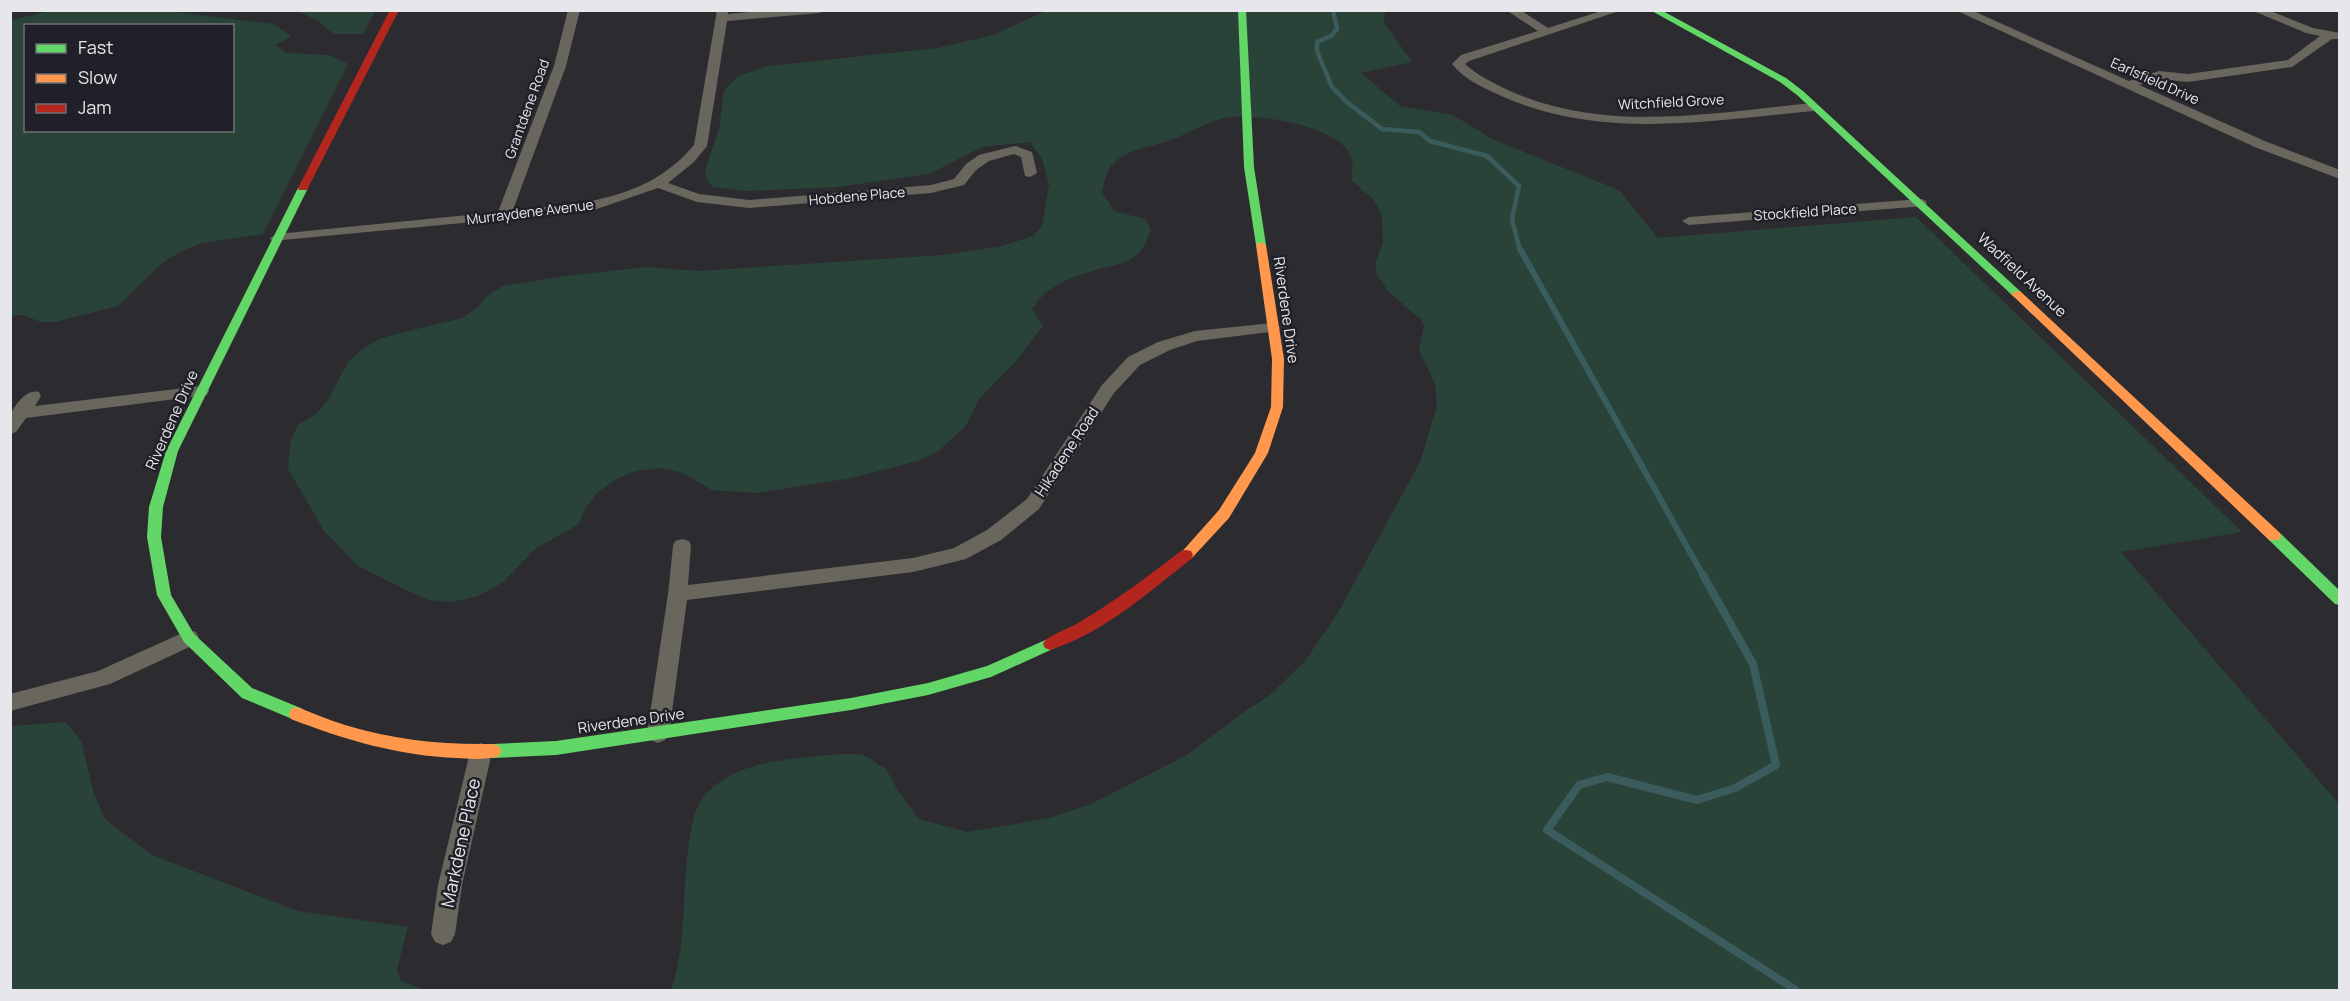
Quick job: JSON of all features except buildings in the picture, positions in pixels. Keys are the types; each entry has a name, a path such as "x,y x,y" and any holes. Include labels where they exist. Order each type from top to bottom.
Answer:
{"street":[{"name":"Riverdene Drive","path":"395,10 172,451 164,472 156,507 154,537 164,595 189,638 247,693 326,727 413,747 481,752 556,748 657,734 851,704 928,689 991,671 1071,636 1127,602 1183,558 1217,521 1261,453 1277,407 1278,359 1249,167 1242,10"},
{"name":"Grantdene Road","path":"504,216 560,66 574,10"},
{"path":"722,14 820,10"},
{"path":"1511,10 1547,32 1617,10"},
{"name":"Wadfield Avenue","path":"1654,10 1783,80 1800,93 2188,453 2340,600"},
{"name":"Earlsfield Drive","path":"1960,10 2262,145 2340,175"},
{"path":"2256,10 2285,23 2334,35"},
{"name":"Murraydene Avenue","path":"278,238 591,207 639,193 658,184 687,164 700,146 722,14"},
{"name":"Witchfield Grove","path":"1547,32 1465,58 1458,64 1465,71 1508,96 1563,114 1616,121 1671,120 1813,107"},
{"path":"2128,85 2159,75 2187,78 2292,63 2334,35"},
{"name":"Hobdene Place","path":"658,184 697,198 749,204 931,189 959,182 972,167 984,158 1015,150 1027,155 1030,173"},
{"name":"Stockfield Place","path":"1689,221 1920,203"},
{"name":"Hikadene Road","path":"678,594 913,565 959,554 994,535 1033,504 1108,389 1134,361 1164,346 1195,336 1272,328"},
{"path":"21,413 201,392"},
{"path":"10,428 33,396"},
{"path":"657,734 678,594 682,546"},
{"path":"10,703 103,678 189,638"},
{"name":"Markdene Place","path":"442,934 450,885 481,752"}],"green space":[{"path":"50,11 168,11 273,24 289,34 290,37 275,45 287,53 328,55 348,64 263,234 202,243 182,251 163,262 118,306 55,322 41,322 23,315 10,316 11,20"},
{"path":"297,11 375,11 363,34 333,34 317,20"},
{"path":"1046,11 1385,11 1384,23 1412,62 1361,73 1400,106 1453,115 1494,140 1619,190 1658,238 1916,217 2242,532 2121,552 2339,804 2339,990 670,990 676,974 681,946 688,850 695,814 707,793 732,775 761,764 818,756 856,754 866,756 886,769 918,819 968,832 1050,818 1091,804 1187,755 1269,696 1305,661 1339,611 1420,462 1437,406 1435,384 1419,350 1424,326 1421,320 1389,292 1377,275 1375,263 1383,243 1382,215 1373,199 1352,181 1352,159 1345,148 1333,138 1299,124 1261,118 1232,117 1126,154 1109,169 1102,192 1114,211 1145,219 1151,229 1144,246 1137,255 1127,261 1070,278 1045,294 1032,309 1043,326 1015,362 979,399 965,427 937,452 918,461 851,478 757,493 712,490 681,472 659,468 635,471 614,480 597,493 585,508 579,524 535,549 503,582 479,596 452,602 429,600 358,566 325,532 288,469 291,440 298,425 316,414 328,400 348,362 361,350 379,339 463,318 478,307 487,296 503,286 646,267 697,271 943,255 1002,246 1033,236 1042,226 1049,185 1042,158 1030,142 982,147 929,174 837,187 745,191 713,187 707,180 705,171 719,129 724,91 738,76 768,66 938,48 993,35"},
{"path":"65,722 81,740 94,794 105,819 152,855 298,911 408,927 397,969 401,981 425,990 11,990 11,726"}],"waterway":[{"path":"1333,10 1337,29 1331,36 1317,42 1317,51 1332,87 1348,103 1382,129 1419,132 1430,141 1487,156 1519,186 1512,219 1520,251"},
{"path":"1520,249 1704,577"},
{"path":"1703,575 1753,664 1776,765 1735,788 1697,800 1607,777 1579,785 1547,830 1796,990"}],"traffic: fast":[{"path":"1242,10 1249,167 1261,245"},
{"path":"1654,10 1783,80 1800,93 2017,294"},
{"path":"297,714 247,693 189,638 164,595 154,537 156,507 172,451 303,188"},
{"path":"2274,536 2340,600"},
{"path":"493,751 556,748 851,704 928,689 991,671 1050,644"}],"traffic: slow":[{"path":"1186,555 1224,514 1261,453 1277,407 1278,359 1261,245"},
{"path":"2017,294 2274,536"},
{"path":"297,714 343,731 393,744 443,751 493,751"}],"traffic: jam":[{"path":"303,188 395,10"},
{"path":"1050,644 1071,635 1127,601 1186,555"}]}
